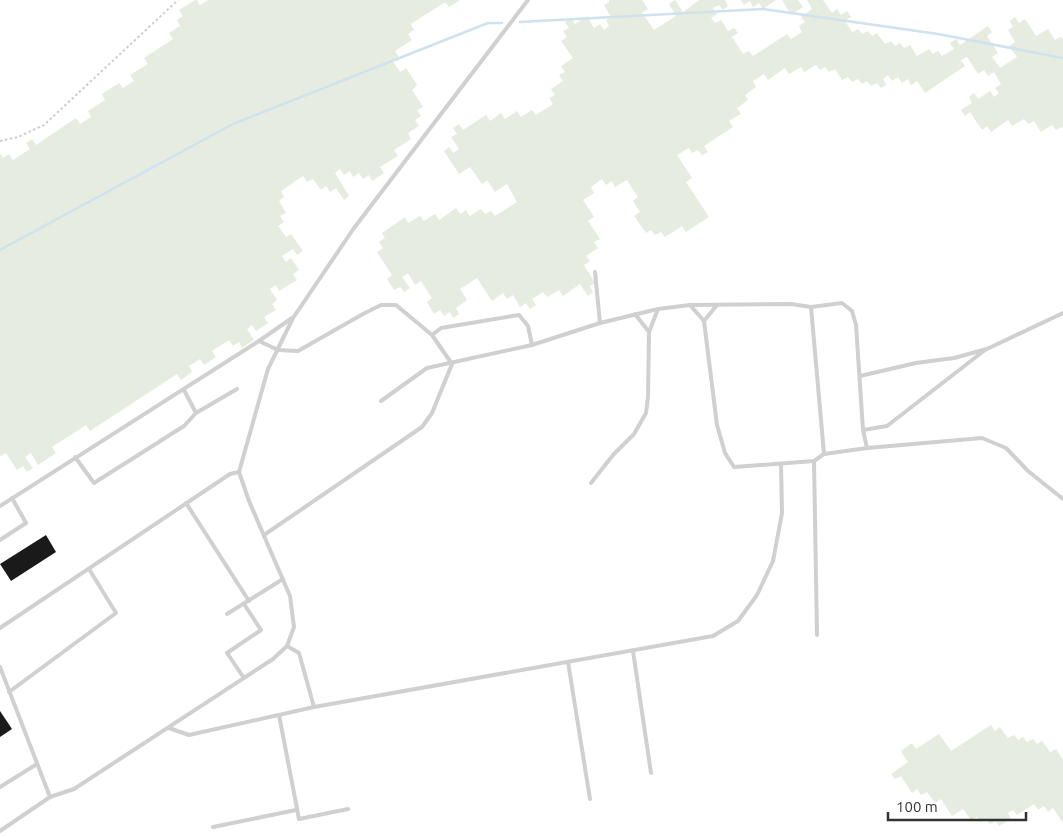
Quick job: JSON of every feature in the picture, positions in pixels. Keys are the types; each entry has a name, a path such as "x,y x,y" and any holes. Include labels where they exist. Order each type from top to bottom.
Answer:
{"lane":[{"path":"0,830 50,797 74,790 273,659 287,646 294,627 290,596 249,501 239,472 268,369 292,318 354,228 528,0"},
{"path":"595,272 600,323"},
{"path":"381,401 427,368 532,346 600,323 658,309 690,305 791,304 811,307 842,303 852,311 856,325 863,430 867,448"},
{"path":"259,341 278,350 298,351 382,305 396,305 432,336 452,364"},
{"path":"690,305 704,321 717,425 725,453 734,466 781,465 814,461 824,454 867,448 982,438 1006,448 1028,471 1063,499"},
{"path":"704,321 717,305"},
{"path":"811,307 824,454"},
{"path":"591,483 634,434 646,413 649,332 658,309"},
{"path":"860,376 916,363 954,358 987,349 1063,313"},
{"path":"635,314 649,332"},
{"path":"432,336 441,328 519,316 528,326 532,346"},
{"path":"0,506 184,390 292,318"},
{"path":"863,430 888,426 987,349"},
{"path":"264,535 422,427 432,413 452,364"},
{"path":"75,457 94,484 184,426 196,413 237,389"},
{"path":"184,390 196,413"},
{"path":"814,461 818,635"},
{"path":"169,728 189,735 314,707 713,636 738,621 757,595 773,561 782,513 781,465"},
{"path":"0,628 230,474 239,472"},
{"path":"0,540 26,522 12,498"},
{"path":"186,503 249,601"},
{"path":"8,692 116,613 88,569"},
{"path":"227,614 283,579"},
{"path":"244,604 261,630 227,653 244,678"},
{"path":"287,646 299,653 314,707"},
{"path":"633,651 651,773"},
{"path":"568,662 590,799"},
{"path":"0,667 8,692 50,797"},
{"path":"279,715 296,810 300,819 348,809"},
{"path":"0,787 37,764"},
{"path":"213,827 296,810"}],"path":[{"path":"0,141 18,137 44,125 178,0"}],"shaded area":[{"path":"195,0 200,5 208,0 460,0 449,7 445,2 411,24 414,30 408,34 412,40 395,51 399,57 393,61 400,72 406,68 417,85 412,90 423,107 417,110 421,116 415,120 419,126 408,133 411,139 394,150 398,156 380,167 384,173 372,181 369,175 363,179 359,173 353,177 350,171 344,175 340,169 335,173 349,196 344,200 336,188 330,192 326,186 321,190 313,179 307,182 303,176 281,191 284,197 279,201 286,213 280,216 284,222 278,226 286,237 291,234 303,251 297,255 293,249 282,256 286,262 291,258 299,270 293,274 297,280 279,291 276,285 270,289 277,300 272,304 276,310 264,317 268,323 256,331 252,325 247,329 254,340 242,348 239,342 233,346 229,340 212,351 216,357 204,365 200,359 189,366 192,372 181,380 177,374 90,431 86,425 52,447 56,453 38,465 31,453 25,457 33,468 27,472 23,466 17,470 6,453 0,456 0,153 3,158 9,154 13,160 30,149 26,143 32,139 36,145 76,118 80,124 91,117 88,111 105,100 102,94 119,83 123,88 134,81 130,75 148,64 144,58 173,39 169,33 180,26 177,20 183,16 179,10"},
{"path":"609,0 642,0 648,9 642,13 654,30 676,16 669,4 675,0 683,12 699,0 725,0 728,6 723,10 719,5 713,8 717,14 711,18 715,23 721,20 728,31 734,28 738,33 732,37 743,54 749,51 753,56 787,34 791,39 802,32 799,26 805,22 801,17 812,9 807,0 823,0 832,13 837,9 841,15 847,11 851,17 845,21 852,32 858,29 862,34 868,31 872,36 877,33 885,44 891,41 895,46 900,43 904,48 910,45 917,56 929,49 933,54 938,51 942,56 954,49 950,43 956,39 960,45 988,26 992,32 987,36 998,53 992,57 1000,68 1017,57 1009,46 1015,42 1008,30 1013,27 1010,21 1015,17 1019,23 1025,19 1036,36 1048,29 1055,40 1061,37 1063,39 1063,128 1056,130 1052,125 1041,132 1034,121 1028,124 1024,119 1012,126 1008,120 991,132 987,126 982,130 970,112 965,116 961,110 972,103 969,97 974,93 978,99 990,91 994,97 999,93 995,88 1001,84 994,72 988,76 984,70 978,74 967,57 961,60 965,66 925,93 917,81 911,85 908,79 902,83 898,77 892,81 888,75 883,79 886,85 881,88 877,83 871,86 867,81 862,84 858,79 852,82 848,77 842,80 835,69 829,72 825,67 820,70 816,65 804,72 801,67 789,74 785,68 768,80 764,74 753,81 756,87 745,95 748,100 737,108 741,114 729,121 733,127 704,146 708,152 702,155 698,150 692,153 689,148 677,155 692,178 686,182 709,217 686,232 682,226 665,237 661,232 655,235 651,230 646,233 634,216 640,212 633,201 638,197 627,180 615,187 612,181 606,185 602,179 591,187 594,193 583,200 594,217 588,221 600,239 594,242 598,248 586,256 590,261 584,265 595,283 590,286 593,292 588,296 580,284 563,296 559,290 547,297 543,292 532,299 536,305 530,309 526,303 520,307 513,295 507,299 503,293 492,301 477,278 460,289 467,300 456,308 459,314 453,318 450,312 444,316 440,310 434,314 427,302 432,298 421,281 415,285 408,273 402,277 410,288 404,292 400,287 394,290 387,279 392,275 377,252 383,248 379,242 385,238 382,233 405,217 408,223 420,216 424,221 435,214 439,220 456,208 460,214 466,210 470,216 481,209 485,214 491,211 495,216 517,202 507,184 495,192 487,180 482,184 470,167 459,174 444,151 449,147 453,153 459,149 451,137 457,134 453,128 459,124 463,130 486,115 490,121 501,113 505,119 517,111 521,117 532,110 536,115 553,104 549,98 555,95 551,89 563,81 559,75 565,72 561,66 573,58 561,41 567,37 563,31 569,28 565,22 571,18 575,24 587,16 594,28 600,24 604,30 609,26 606,20 611,17 604,5"},
{"path":"741,0 776,0 763,9 759,3 753,7 750,1 744,5"},
{"path":"782,0 798,0 803,7 791,15"},
{"path":"991,725 995,731 1000,727 1008,738 1014,735 1018,740 1023,737 1027,742 1033,739 1037,744 1042,741 1050,752 1056,749 1063,760 1063,823 1053,808 1048,812 1044,806 1038,810 1034,804 1017,815 1013,810 1008,813 1011,819 999,826 996,821 990,824 986,819 980,822 977,817 971,820 963,809 952,816 941,799 935,803 927,792 921,795 917,789 912,793 901,776 895,779 891,774 908,762 901,751 912,743 916,749 939,734 951,751"}],"building":[{"path":"46,535 56,552 11,581 0,564"},
{"path":"0,711 12,729 0,737"}],"waterway":[{"path":"520,22 763,9 938,34 1063,58"},
{"path":"0,250 233,124 488,23 502,23"}]}
